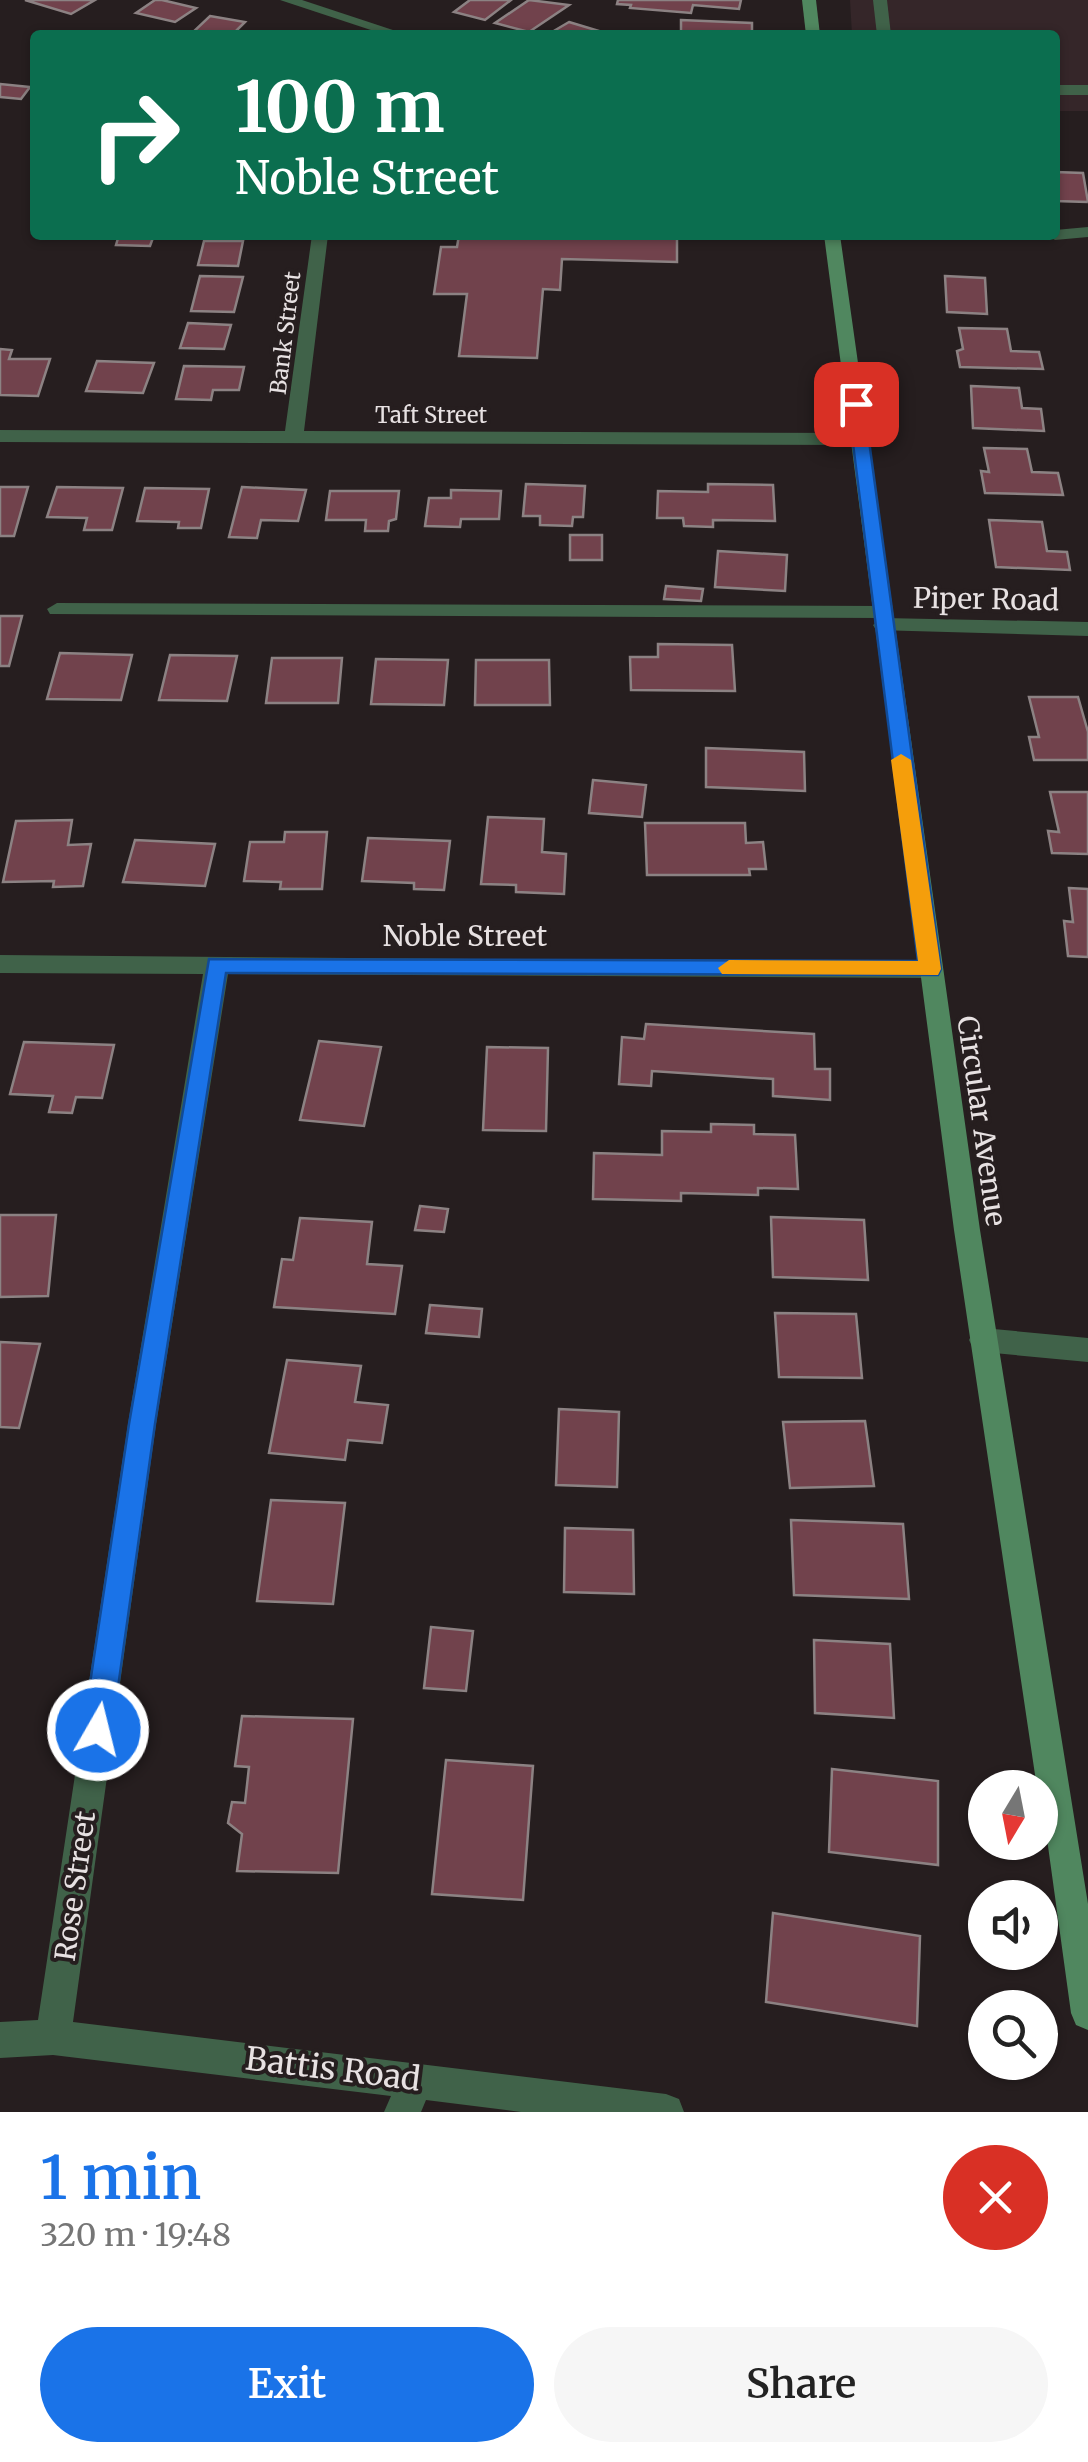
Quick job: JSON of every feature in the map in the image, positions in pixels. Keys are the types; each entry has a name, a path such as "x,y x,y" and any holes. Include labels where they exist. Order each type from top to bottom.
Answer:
{"main road":[{"path":"810,0 813,30"},
{"name":"Circular Avenue","path":"833,240 983,1340 1088,2012"}],"street":[{"path":"288,0 362,30"},
{"path":"880,0 883,30"},
{"path":"1060,90 1088,90"},
{"name":"Bank Street","path":"294,437 319,240"},
{"name":"Taft Street","path":"0,436 861,438"},
{"name":"Piper Road","path":"57,609 882,618 1088,629"},
{"name":"Noble Street","path":"0,964 930,969"},
{"name":"Rose Street","path":"53,2037 142,1424 216,965"},
{"path":"983,1340 1088,1350"},
{"name":"Battis Road","path":"0,2040 53,2037 666,2112"},
{"path":"402,2112 418,2079"}],"shaded area":[{"path":"850,0 1088,0 1088,111 1060,111 1060,30 852,30"}],"building":[{"path":"25,0 95,0 71,14"},
{"path":"155,0 196,8 175,22 136,13"},
{"path":"470,0 511,0 485,20 454,12"},
{"path":"529,0 569,5 532,30 495,23"},
{"path":"618,0 741,0 739,9 693,5 691,13 630,8 631,5 617,4"},
{"path":"210,16 245,22 237,30 195,30"},
{"path":"681,20 752,23 752,30 681,30"},
{"path":"569,22 596,30 555,30"},
{"path":"0,84 30,87 21,99 0,97"},
{"path":"1060,172 1083,173 1088,202 1060,201"},
{"path":"118,240 152,240 150,246 116,245"},
{"path":"458,240 677,240 677,262 562,259 560,290 543,289 537,358 459,356 467,294 434,294 441,247 457,247"},
{"path":"204,241 243,241 238,266 198,265"},
{"path":"200,276 243,277 234,312 191,311"},
{"path":"945,276 985,278 987,314 947,312"},
{"path":"188,323 231,325 224,349 180,348"},
{"path":"959,328 1007,329 1011,351 1039,352 1043,369 960,367 957,351 963,349"},
{"path":"0,349 12,350 9,359 50,359 38,396 0,395"},
{"path":"97,361 154,363 143,393 86,391"},
{"path":"184,366 244,367 239,390 213,390 211,400 176,399"},
{"path":"971,386 1019,388 1022,408 1041,409 1044,431 973,428"},
{"path":"984,448 1027,449 1032,472 1058,473 1063,495 985,493 981,471 989,472"},
{"path":"526,484 585,486 583,517 573,517 572,526 540,525 540,516 523,516"},
{"path":"708,484 773,485 775,521 713,520 713,527 684,526 683,518 657,518 658,491 708,492"},
{"path":"0,487 28,487 14,536 0,536"},
{"path":"57,487 123,488 112,530 84,530 87,518 47,517"},
{"path":"242,487 306,490 298,521 261,520 257,538 229,537"},
{"path":"145,488 209,489 201,528 178,528 179,522 137,521"},
{"path":"451,490 501,491 499,519 461,519 460,527 425,526 429,498 451,498"},
{"path":"330,491 399,491 396,519 389,521 388,531 365,531 366,520 326,520"},
{"path":"989,520 1042,522 1047,551 1067,552 1070,570 996,567"},
{"path":"570,535 602,535 602,560 570,560"},
{"path":"718,551 787,555 785,591 715,587"},
{"path":"666,586 703,589 701,601 664,599"},
{"path":"0,616 22,616 9,666 0,666"},
{"path":"658,644 732,645 735,691 631,690 630,657 658,657"},
{"path":"60,653 132,655 121,700 47,699"},
{"path":"170,655 237,656 227,701 159,700"},
{"path":"272,658 342,658 338,703 266,703"},
{"path":"376,659 448,660 444,705 371,704"},
{"path":"476,660 549,660 550,705 475,705"},
{"path":"1029,697 1078,697 1088,732 1088,760 1034,760 1029,737 1039,737"},
{"path":"706,748 804,752 805,791 706,787"},
{"path":"593,780 646,785 642,817 589,813"},
{"path":"1050,792 1088,792 1088,854 1052,853 1048,831 1059,832"},
{"path":"488,817 544,819 542,852 566,854 564,894 516,892 516,885 481,884"},
{"path":"72,820 68,845 91,844 83,886 53,887 54,881 3,882 16,821"},
{"path":"645,823 745,823 746,843 763,842 766,869 749,869 750,875 647,875"},
{"path":"285,832 327,832 322,889 280,889 281,882 244,881 250,842 284,842"},
{"path":"368,838 450,841 444,890 414,889 414,883 362,881"},
{"path":"135,840 215,844 205,886 123,882"},
{"path":"1069,888 1088,889 1088,957 1068,956 1064,921 1073,922"},
{"path":"646,1024 814,1034 815,1069 830,1069 830,1100 773,1096 773,1079 652,1071 651,1086 619,1084 622,1037 644,1039"},
{"path":"319,1041 381,1047 364,1126 300,1120"},
{"path":"24,1042 114,1045 102,1098 76,1097 72,1113 49,1112 53,1096 10,1094"},
{"path":"487,1047 548,1048 546,1131 483,1130"},
{"path":"711,1124 754,1125 754,1134 795,1135 798,1189 758,1188 758,1195 681,1193 681,1201 593,1199 594,1153 662,1155 662,1131 711,1132"},
{"path":"420,1206 448,1209 444,1232 415,1230"},
{"path":"0,1215 56,1215 48,1296 0,1297"},
{"path":"771,1217 864,1220 868,1280 773,1277"},
{"path":"300,1218 372,1222 367,1264 402,1266 395,1314 274,1307 282,1259 293,1260"},
{"path":"430,1305 482,1309 479,1337 426,1333"},
{"path":"775,1313 856,1314 862,1378 779,1377"},
{"path":"0,1342 40,1344 19,1428 0,1427"},
{"path":"287,1360 361,1366 355,1402 388,1405 382,1443 348,1440 345,1460 269,1453"},
{"path":"559,1409 619,1412 617,1487 556,1485"},
{"path":"865,1421 874,1486 790,1488 783,1422"},
{"path":"271,1500 345,1503 333,1604 257,1601"},
{"path":"791,1520 903,1524 909,1599 794,1595"},
{"path":"565,1528 633,1530 634,1594 564,1592"},
{"path":"431,1627 473,1631 466,1691 424,1688"},
{"path":"814,1640 890,1644 894,1718 815,1713"},
{"path":"242,1716 353,1719 338,1873 237,1871 242,1834 228,1823 232,1802 245,1803 249,1767 235,1766"},
{"path":"446,1760 533,1766 523,1900 432,1894"},
{"path":"832,1769 938,1781 938,1865 829,1852"},
{"path":"773,1913 920,1936 917,2026 766,2002"}],"slow traffic":[{"path":"729,968 930,969 901,760"}],"route":[{"path":"98,1730 142,1424 216,965 930,969 856,404"}]}
